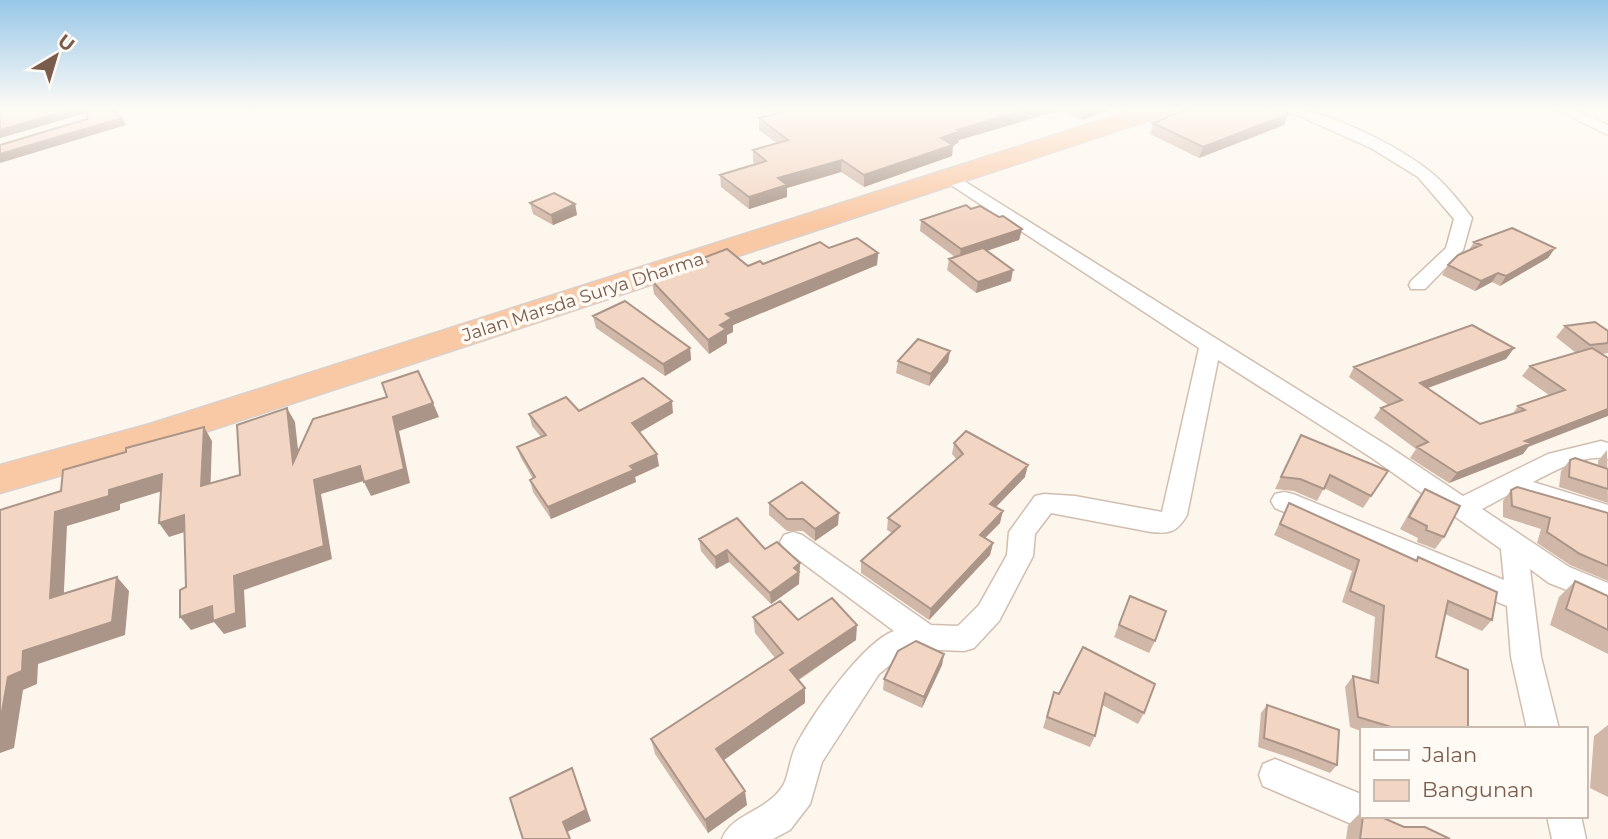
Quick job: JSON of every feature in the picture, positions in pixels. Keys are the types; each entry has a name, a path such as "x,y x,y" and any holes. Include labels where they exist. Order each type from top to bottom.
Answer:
{"highway":[{"name":"Jalan Marsda Surya Dharma","path":"0,479 159,433 1039,147"}],"street":[{"path":"1380,147 1424,174 1463,218 1454,250 1418,285"},
{"path":"948,176 1210,346 1380,452 1559,575 1608,595"},
{"path":"739,839 778,818 798,792 808,756 869,664 898,642 925,637 964,639 989,613 1020,555 1022,532 1044,503 1071,502 1137,522 1167,524 1174,515 1210,346"},
{"path":"1461,508 1556,460 1606,447"},
{"path":"1508,484 1608,515"},
{"path":"1284,501 1520,599"},
{"path":"793,542 925,637"},
{"path":"1514,545 1527,657 1543,727"},
{"path":"1275,775 1360,810"},
{"path":"1564,818 1569,839"}],"building":[{"path":"0,147 23,147 0,154"},
{"path":"763,147 947,147 864,175 842,160 778,178 787,185 749,197 720,175 766,161 753,150"},
{"path":"554,193 575,204 551,215 530,203"},
{"path":"966,205 971,209 980,206 999,217 1003,216 1022,229 961,249 921,220"},
{"path":"1512,228 1555,248 1506,276 1498,273 1481,281 1448,265 1458,255 1481,245 1474,242"},
{"path":"857,238 878,253 726,314 732,318 720,325 726,329 708,340 652,281 708,262 703,258 727,249 748,266 760,261 763,264 820,242 829,248"},
{"path":"983,248 1013,270 978,282 949,259"},
{"path":"625,301 690,348 663,364 593,316"},
{"path":"1595,322 1608,331 1608,343 1590,345 1565,326"},
{"path":"1472,325 1514,348 1420,383 1480,424 1525,410 1518,406 1565,390 1530,366 1592,348 1608,358 1608,409 1525,441 1531,443 1457,473 1417,447 1428,442 1381,408 1402,400 1354,367"},
{"path":"918,339 950,351 931,374 898,361"},
{"path":"418,371 433,403 393,417 404,469 364,482 360,466 314,480 324,546 234,576 236,613 213,621 212,606 180,617 180,590 186,587 184,515 159,523 162,474 109,490 109,496 55,512 50,598 117,577 112,622 23,651 22,671 8,677 0,723 0,510 61,491 63,470 126,452 126,448 204,427 201,486 240,475 237,425 287,408 293,463 313,419 387,397 382,383"},
{"path":"643,378 672,401 632,423 657,454 630,466 634,470 548,507 530,480 535,477 517,447 546,435 529,414 566,397 579,411"},
{"path":"966,431 1028,465 990,504 1003,511 980,535 993,543 931,609 861,561 900,526 888,518 963,454 954,443"},
{"path":"1301,435 1388,471 1371,496 1330,475 1324,489 1300,479 1281,477"},
{"path":"1575,458 1608,469 1608,489 1569,477 1570,460"},
{"path":"802,482 839,513 815,529 803,519 787,519 769,503"},
{"path":"1517,487 1608,513 1608,566 1580,554 1547,532 1550,518 1512,506 1511,490"},
{"path":"1425,489 1460,506 1444,537 1426,530 1427,526 1409,517"},
{"path":"1289,503 1417,561 1418,557 1497,592 1492,620 1448,601 1436,657 1468,670 1468,727 1391,727 1358,717 1353,676 1378,683 1384,606 1350,591 1359,560 1280,524"},
{"path":"737,518 765,549 777,542 800,563 794,568 799,572 770,593 727,550 715,557 699,539"},
{"path":"1575,581 1608,596 1608,630 1566,609"},
{"path":"1130,596 1166,611 1155,641 1119,625"},
{"path":"832,598 857,625 790,670 805,688 716,749 745,791 705,820 651,739 783,653 753,617 780,601 798,620"},
{"path":"916,641 944,654 924,697 884,679 898,651"},
{"path":"1083,647 1155,684 1144,713 1105,693 1095,736 1047,717 1054,692 1059,694"},
{"path":"1267,705 1339,730 1337,765 1264,738"},
{"path":"572,768 586,810 563,822 570,839 523,839 510,798"},
{"path":"1363,818 1384,818 1404,827 1425,827 1450,839 1360,839"}]}
